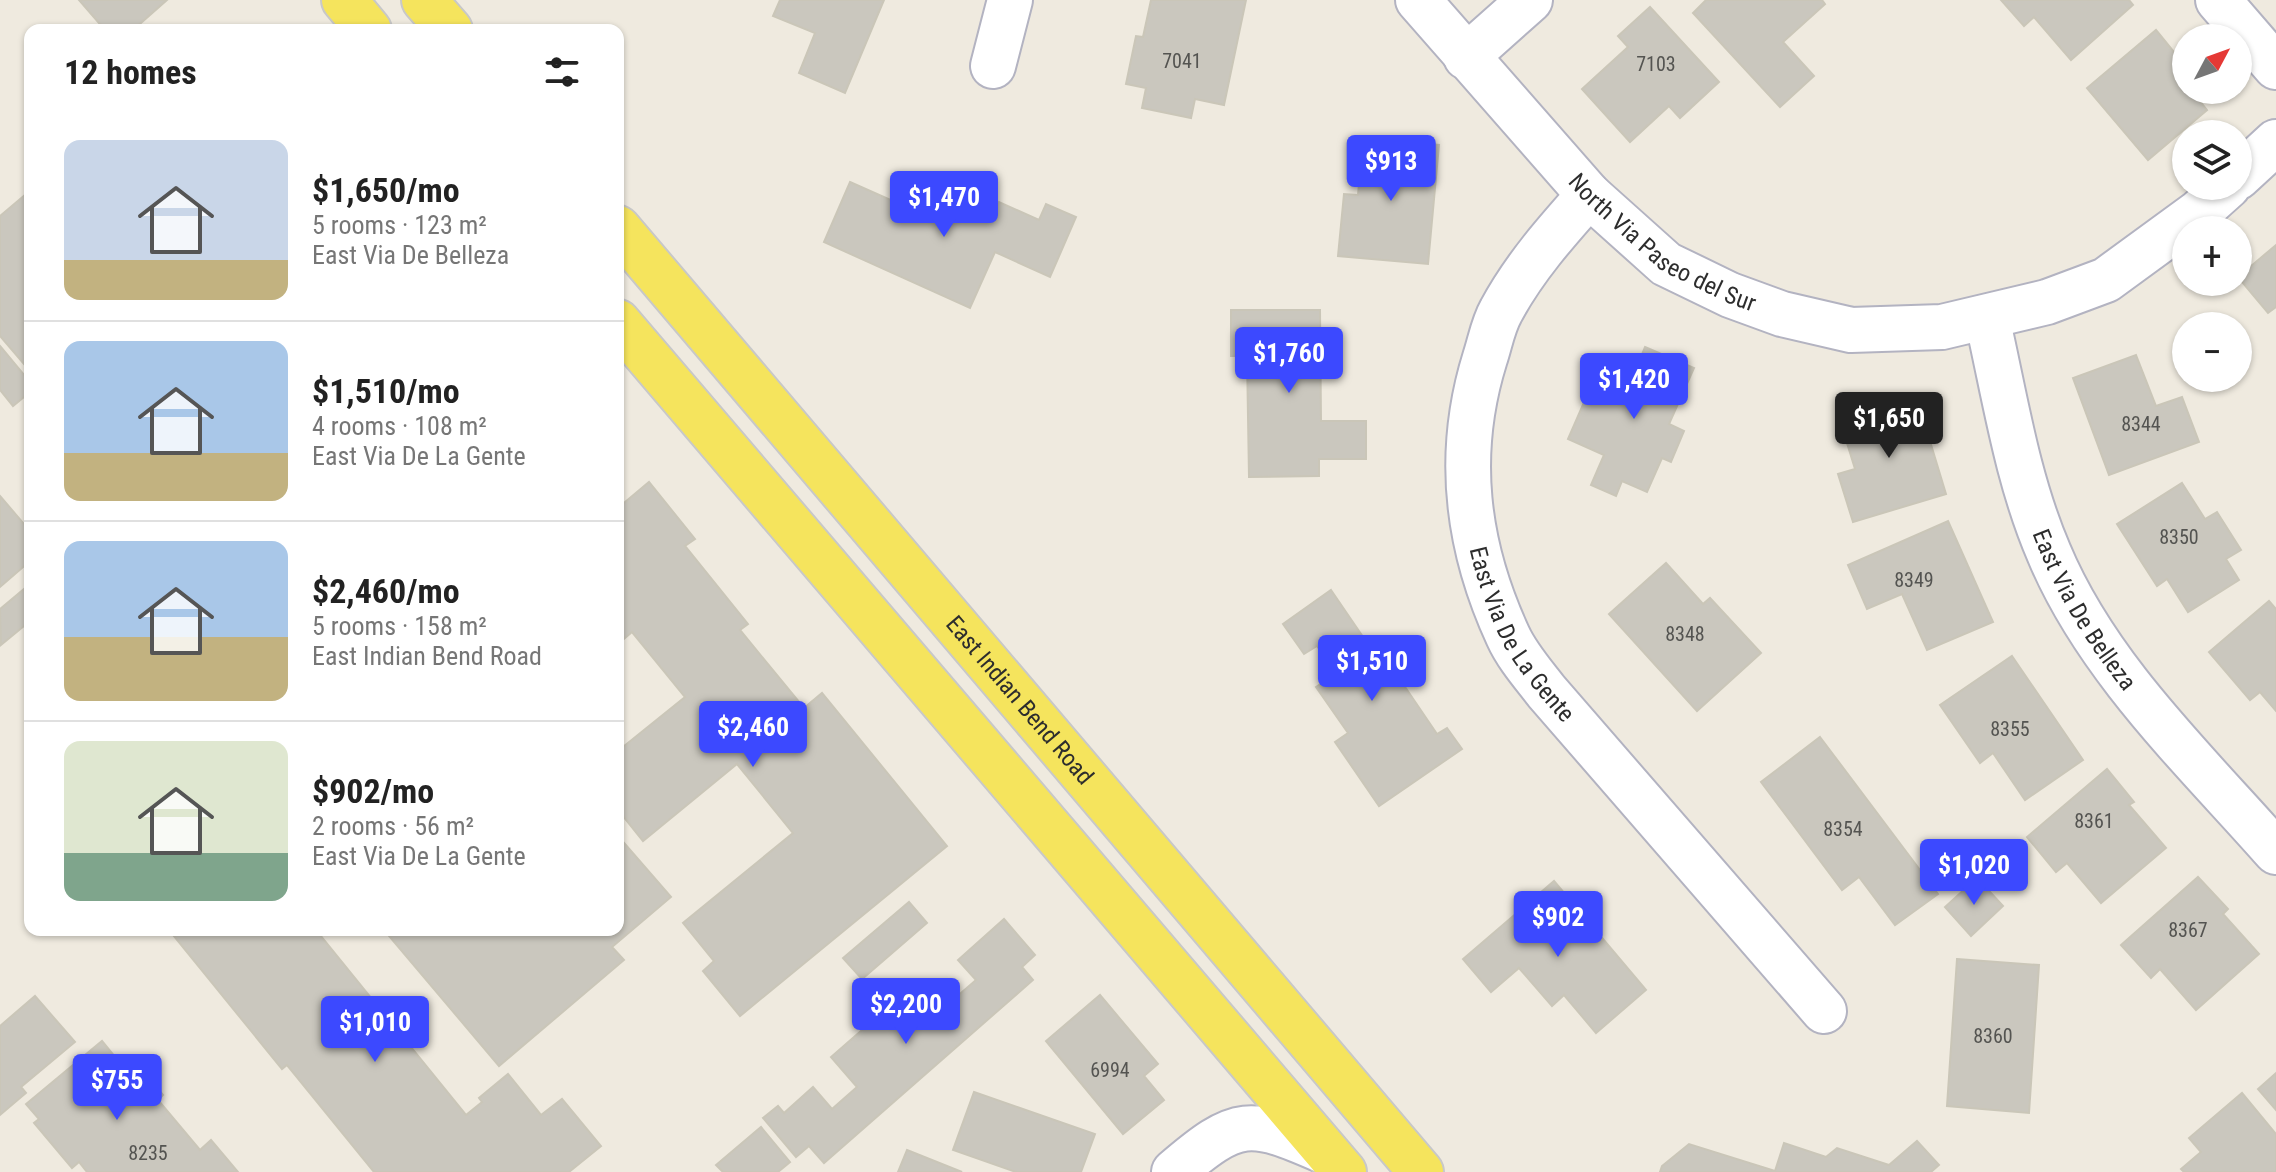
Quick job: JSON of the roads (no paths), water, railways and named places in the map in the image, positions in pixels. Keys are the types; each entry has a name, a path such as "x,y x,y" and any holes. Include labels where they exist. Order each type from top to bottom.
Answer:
{"main road":[{"path":"344,0 364,24"},
{"path":"424,0 445,24"},
{"name":"East Indian Bend Road","path":"624,235 1421,1172"},
{"path":"624,329 1335,1162"}],"street":[{"path":"993,66 1010,0"},
{"name":"North Via Paseo del Sur","path":"1418,0 1589,195 1666,264 1730,295 1782,314 1851,330 1942,327 1987,318"},
{"path":"1466,57 1530,0"},
{"path":"2218,0 2276,67"},
{"path":"2252,164 2276,142"},
{"name":"East Via De La Gente","path":"1589,195 1529,265 1499,314 1482,368 1467,429 1468,505 1480,563 1509,639 1546,691 1824,1011"},
{"path":"1987,318 2047,302 2106,280 2212,200"},
{"name":"East Via De Belleza","path":"1987,318 2024,481 2048,553 2077,611 2116,666 2276,852"},
{"path":"1174,1172 1215,1137 1244,1127 1271,1129 1335,1162"}]}
